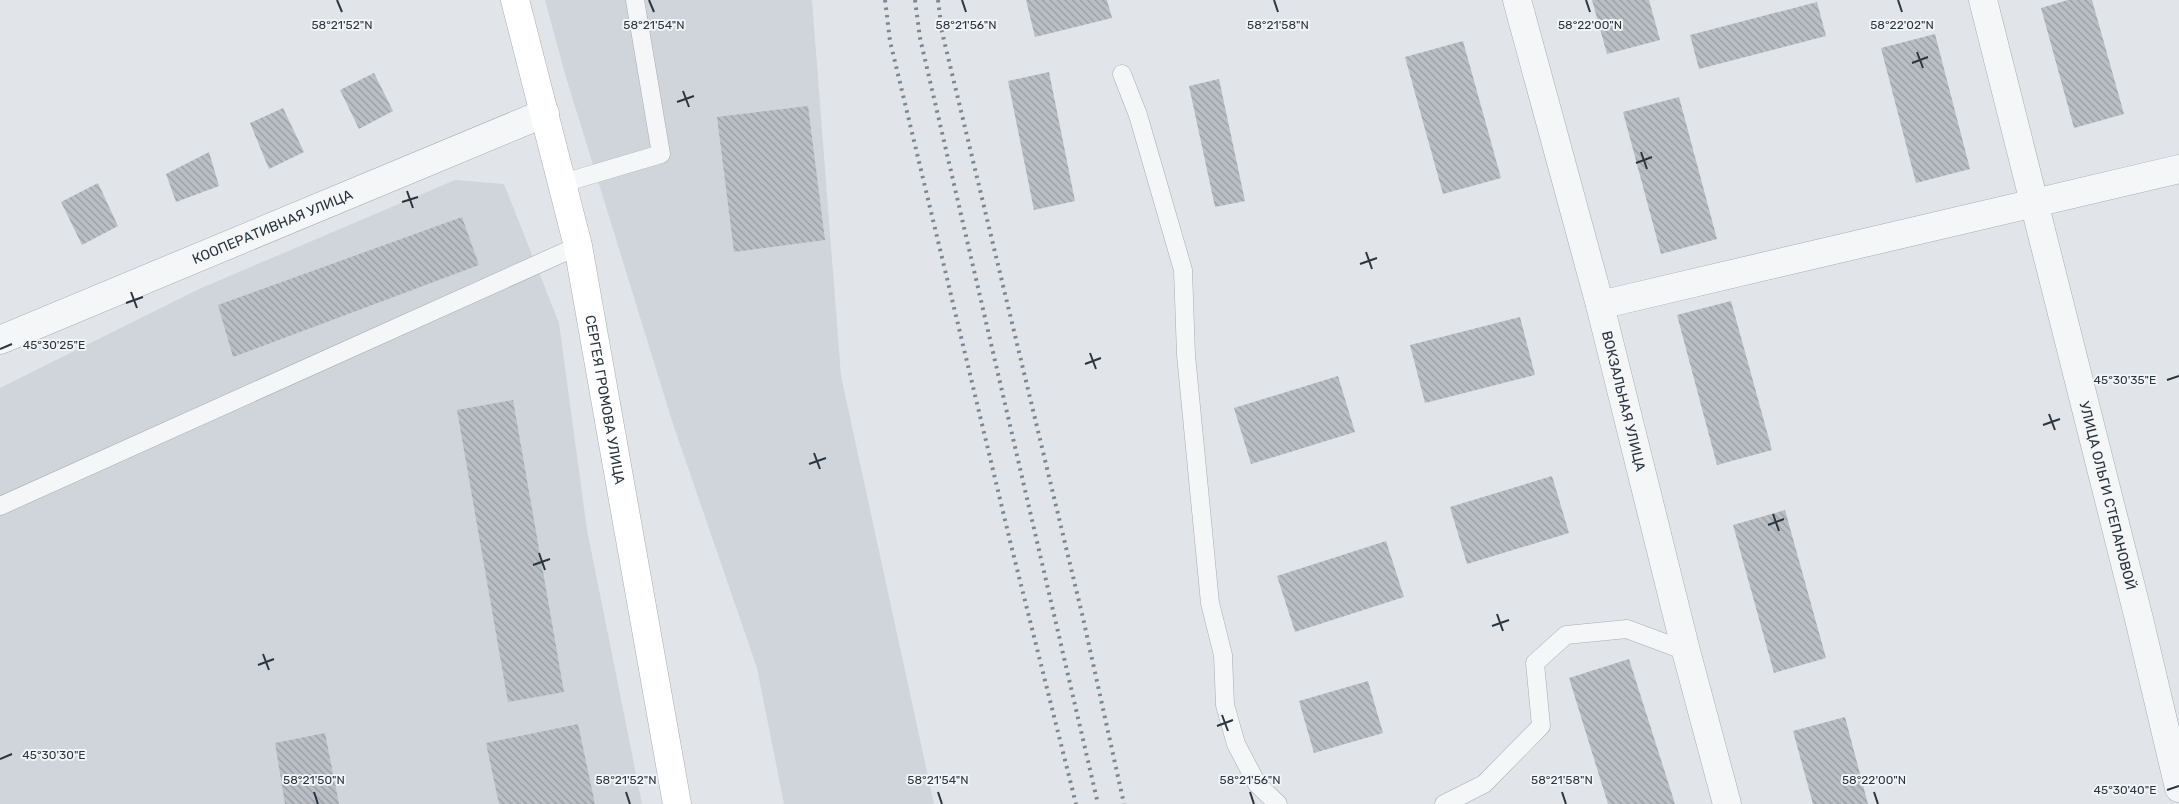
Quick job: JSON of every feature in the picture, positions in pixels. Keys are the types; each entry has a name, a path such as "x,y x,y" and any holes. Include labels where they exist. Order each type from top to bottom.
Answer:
{"street":[{"name":"СЕРГЕЯ ГРОМОВА УЛИЦА","path":"515,0 578,246 677,804"},
{"name":"ВОКЗАЛЬНАЯ УЛИЦА","path":"1517,0 1600,304 1686,651 1727,804"},
{"name":"УЛИЦА ОЛЬГИ СТЕПАНОВОЙ","path":"1983,0 2140,619 2179,788"},
{"name":"КООПЕРАТИВНАЯ УЛИЦА","path":"0,340 545,113"},
{"path":"1600,304 2179,169"}],"lane":[{"path":"563,183 660,154 635,0"},
{"path":"1122,74 1138,115 1183,270 1186,355 1210,603 1223,655 1225,705 1236,744 1257,784 1278,804"},
{"path":"0,506 578,246"},
{"path":"1444,804 1484,784 1541,726 1535,663 1566,635 1627,629 1686,651"}],"shaded area":[{"path":"545,0 812,0 841,376 934,804 784,804 757,668 673,424 565,74"},
{"path":"455,180 504,184 559,323 587,530 642,804 0,804 0,388 199,289"}],"building":[{"path":"1026,0 1107,0 1112,18 1035,37"},
{"path":"1592,0 1649,0 1660,40 1607,54"},
{"path":"2068,0 2092,0 2124,114 2074,128 2041,8"},
{"path":"1817,2 1826,36 1699,69 1690,35"},
{"path":"1935,34 1970,169 1916,183 1881,48"},
{"path":"1463,41 1501,178 1443,194 1405,57"},
{"path":"1049,72 1075,201 1034,210 1008,81"},
{"path":"374,73 393,111 359,129 340,90"},
{"path":"1219,79 1245,201 1215,207 1189,86"},
{"path":"1679,97 1717,239 1661,254 1623,112"},
{"path":"808,106 825,240 734,252 717,117"},
{"path":"283,108 304,152 269,169 250,123"},
{"path":"209,152 219,186 176,202 166,174"},
{"path":"98,183 118,226 82,245 61,202"},
{"path":"462,217 479,265 233,357 218,305"},
{"path":"1731,301 1772,450 1717,465 1677,315"},
{"path":"1520,317 1535,375 1425,403 1410,345"},
{"path":"1338,376 1355,432 1251,464 1234,408"},
{"path":"513,400 564,692 508,702 457,410"},
{"path":"1552,476 1569,533 1467,564 1450,507"},
{"path":"1785,510 1826,658 1774,673 1733,525"},
{"path":"1386,541 1404,597 1295,632 1277,576"},
{"path":"1629,659 1675,804 1608,804 1569,678"},
{"path":"1368,681 1383,733 1314,753 1299,701"},
{"path":"1845,717 1868,804 1813,804 1793,731"},
{"path":"578,724 595,804 499,804 486,743"},
{"path":"325,733 339,804 285,804 275,743"}],"railway":[{"path":"885,0 890,41 1011,545 1076,804"},
{"path":"915,0 920,38 1098,804"},
{"path":"938,0 942,32 1083,618 1124,804"}]}
